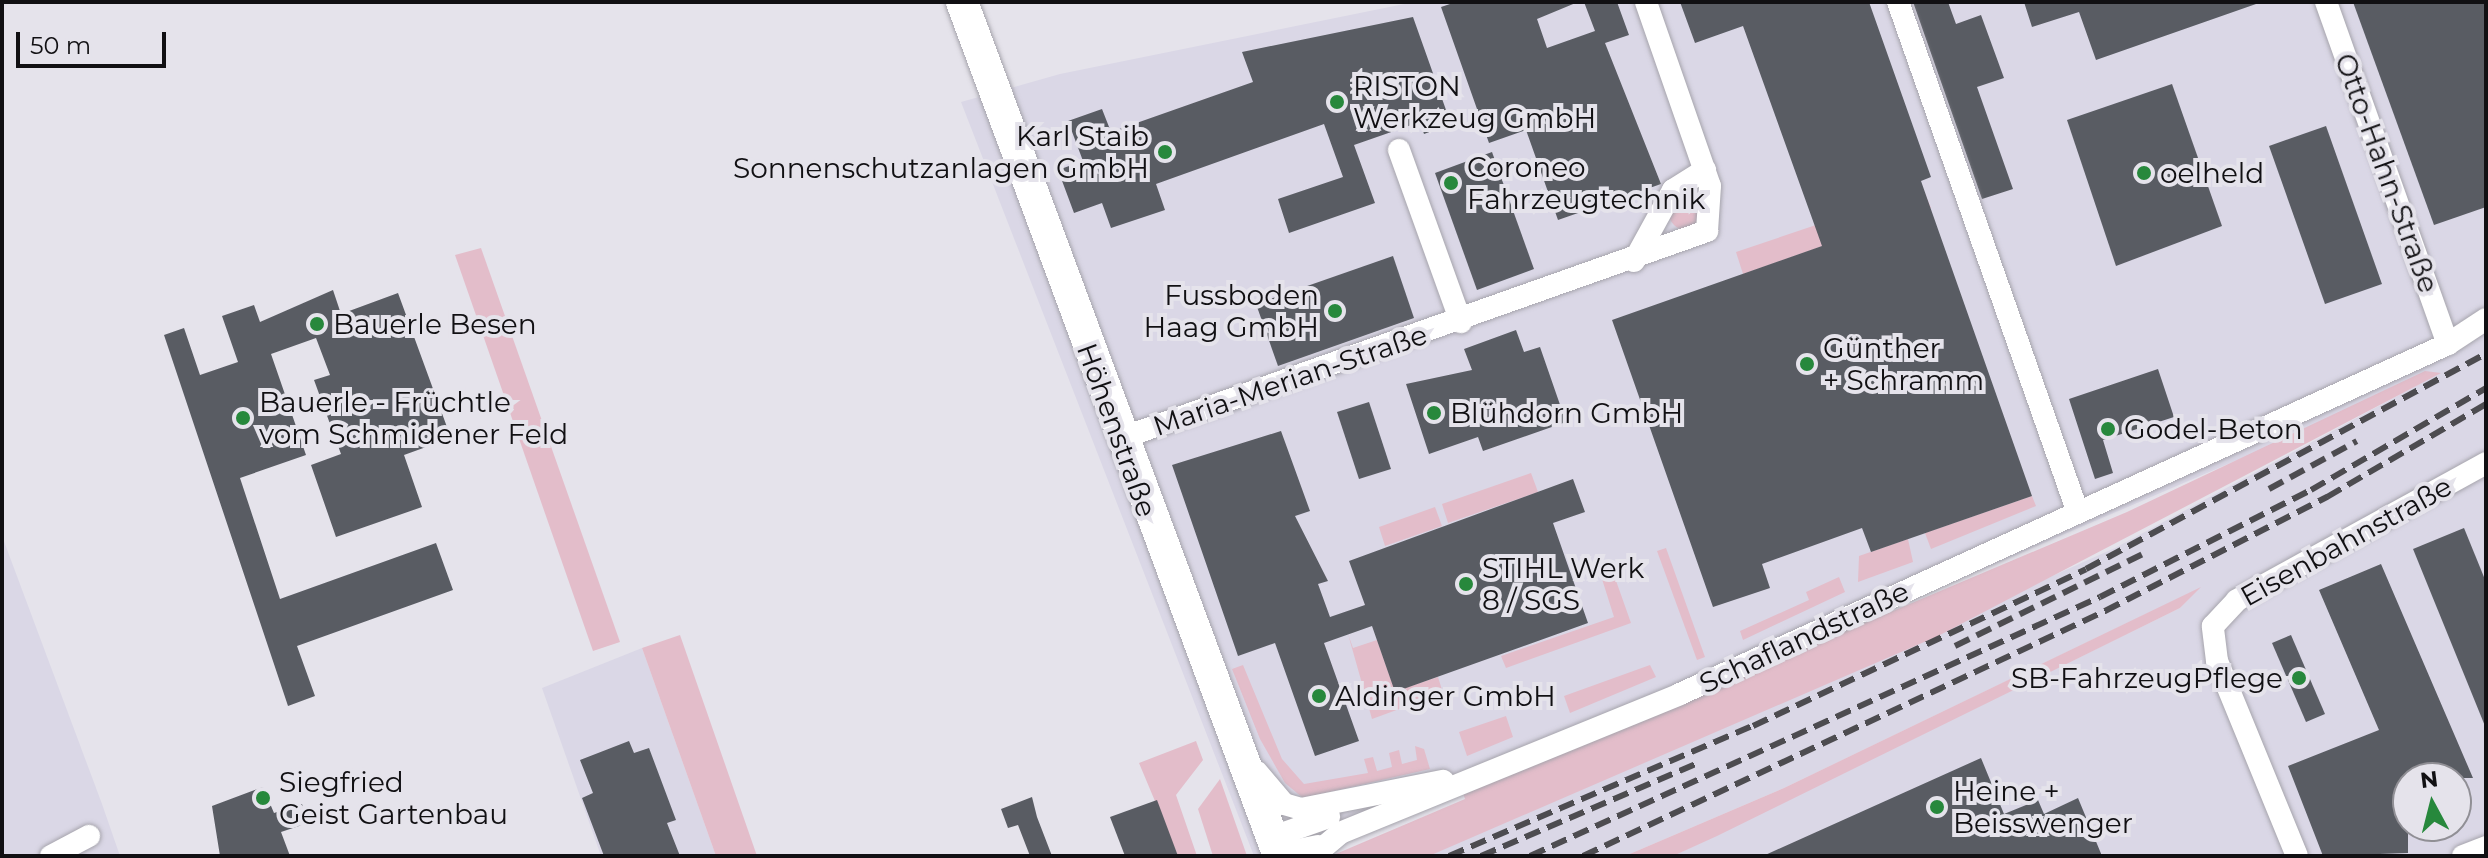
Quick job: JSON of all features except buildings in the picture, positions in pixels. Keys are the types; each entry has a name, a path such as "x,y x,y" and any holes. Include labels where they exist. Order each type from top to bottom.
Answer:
{"main road":[{"name":"Höhenstraße","path":"962,2 1119,439 1278,855"}],"street":[{"name":"Maria-Merian-Straße","path":"1119,439 1634,261 1707,231 1714,206 1705,170 1646,2"},
{"path":"1898,2 2077,510"},
{"name":"Otto-Hahn-Straße","path":"2326,2 2448,344"},
{"name":"Maria-Merian-Straße","path":"1399,150 1461,322"},
{"path":"1634,261 1673,190 1705,170"},
{"name":"Schaflandstraße","path":"1529,756 1296,826 1284,833 1278,855 1315,851 1529,756 2448,344 2486,319"},
{"name":"Eisenbahnstraße","path":"2297,856 2217,661 2213,626 2237,600 2486,463"},
{"name":"Schaflandstraße","path":"1221,711 1266,787 1284,804 1339,804 1437,783"},
{"path":"51,856 89,836"},
{"path":"2463,856 2486,847"}],"shaded area":[{"path":"1414,2 2486,2 2486,856 1673,856 2180,608 2198,589 1784,788 1625,856 1426,856 2115,548 2440,373 1314,856 1254,856 961,102 1060,74"},
{"path":"1923,189 1931,208 1743,274 1736,252"},
{"path":"1686,196 1698,201 1703,213 1698,225 1686,230 1674,225 1669,213 1674,201"},
{"path":"481,248 620,642 593,651 455,255"},
{"path":"2425,371 2441,373 1938,636 1429,856 1331,856 1465,799 1463,793 2127,512"},
{"path":"1531,473 1538,492 1448,523 1442,504"},
{"path":"2032,496 2036,506 1931,549 1925,533"},
{"path":"1435,507 1442,526 1385,546 1379,527"},
{"path":"2,536 102,804 120,856 2,856"},
{"path":"1908,539 1913,562 1858,582 1859,556"},
{"path":"1666,548 1705,657 1697,660 1657,551"},
{"path":"1614,575 1631,623 1506,668 1501,656 1614,617 1602,579"},
{"path":"1839,577 1845,592 1743,640 1740,631 1809,600 1806,592"},
{"path":"2201,587 2180,608 1717,836 1673,856 1625,856 1784,788"},
{"path":"1348,634 1353,648 1377,640 1395,691 1438,677 1443,693 1372,719"},
{"path":"680,635 757,856 716,856 642,648"},
{"path":"642,648 716,856 601,856 542,688"},
{"path":"1243,665 1282,759 1304,784 1368,773 1364,759 1373,757 1377,771 1392,767 1389,753 1399,750 1402,764 1417,760 1415,746 1424,749 1430,769 1303,798 1285,783 1260,739 1232,669"},
{"path":"1650,665 1656,677 1570,713 1564,696"},
{"path":"1506,716 1513,737 1467,756 1459,732"},
{"path":"1196,741 1203,760 1176,795 1197,856 1178,856 1139,763"},
{"path":"1220,779 1247,856 1213,856 1198,809"}],"railway":[{"path":"1449,856 1753,726 2086,569 2486,354"},
{"path":"1530,856 2100,597 2311,490 2486,388"},
{"path":"1583,856 2105,611 2327,497 2486,404"},
{"path":"2269,489 2357,441"},
{"path":"1955,646 2145,553"},
{"path":"1481,856 1700,762"}],"place":[{"name":"RISTON Werkzeug GmbH","path":"1337,102"},
{"name":"Karl Staib Sonnenschutzanlagen GmbH","path":"1165,152"},
{"name":"oelheld","path":"2144,173"},
{"name":"Coroneo Fahrzeugtechnik","path":"1451,183"},
{"name":"Fussboden Haag GmbH","path":"1335,311"},
{"name":"Bauerle Besen","path":"317,324"},
{"name":"Günther + Schramm","path":"1807,364"},
{"name":"Blühdorn GmbH","path":"1434,413"},
{"name":"Bauerle - Früchtle vom Schmidener Feld","path":"243,418"},
{"name":"Godel-Beton","path":"2108,429"},
{"name":"STIHL Werk 8 / SGS","path":"1466,584"},
{"name":"SB-FahrzeugPflege","path":"2299,678"},
{"name":"Aldinger GmbH","path":"1319,696"},
{"name":"Siegfried Geist Gartenbau","path":"263,798"},
{"name":"Heine + Beisswenger","path":"1937,807"}]}
